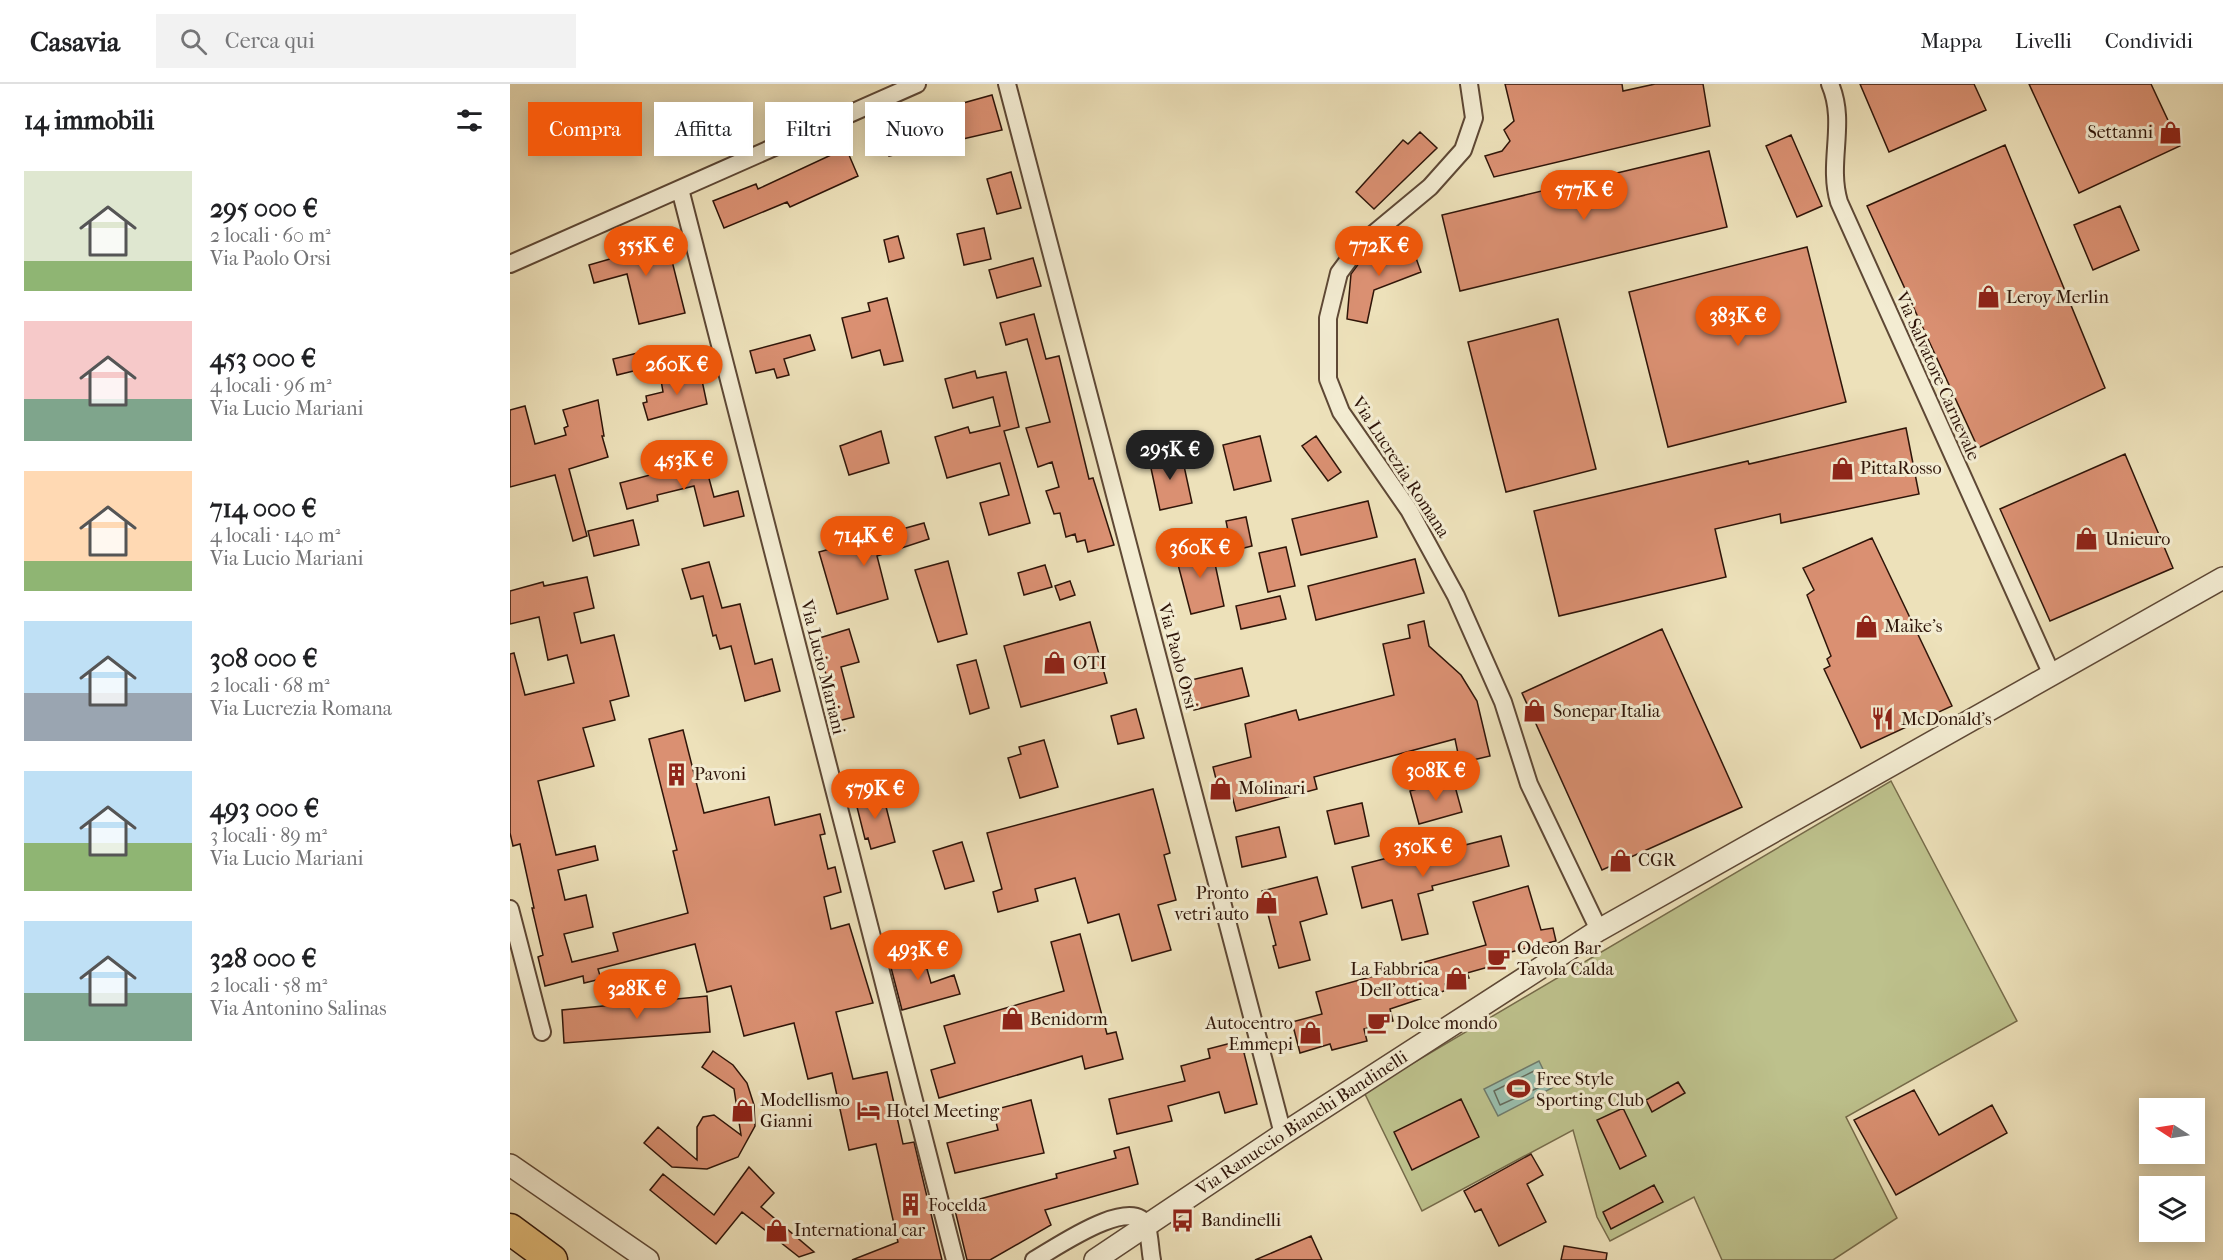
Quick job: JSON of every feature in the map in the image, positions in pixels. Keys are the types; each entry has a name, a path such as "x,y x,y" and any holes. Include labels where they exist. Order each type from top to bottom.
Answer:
{"highway":[{"path":"510,1229 552,1260"}],"street":[{"path":"510,264 917,84"},
{"name":"Via Paolo Orsi","path":"1007,84 1283,1134"},
{"name":"Via Lucrezia Romana","path":"1469,84 1474,118 1463,150 1430,187 1359,246 1339,273 1328,318 1328,379 1341,412 1409,510 1456,596 1503,702 1529,784 1599,930"},
{"name":"Via Salvatore Carnevale","path":"1830,84 1839,117 1833,172 1839,202 2052,675"},
{"name":"Via Lucio Mariani","path":"680,189 955,1260"},
{"name":"Via Ranuccio Bianchi Bandinelli","path":"1095,1260 1283,1134 1599,930 2223,578"},
{"path":"510,909 542,1032"},
{"path":"510,1165 648,1260"},
{"path":"1034,1260 1117,1216 1136,1216 1147,1227 1152,1260"}],"green space":[{"path":"1891,781 2017,1021 1846,1117 1897,1218 1833,1260 1722,1260 1694,1197 1610,1241 1597,1217 1573,1130 1422,1211 1364,1092"}],"water":[{"name":"Free Style Sporting Club","path":"1539,1061 1552,1088 1498,1116 1484,1089"}],"building":[{"path":"1505,84 1622,84 1623,91 1655,84 1703,84 1710,126 1494,177 1485,156 1502,151 1510,141 1504,130 1514,121"},
{"path":"1860,84 1974,84 1986,110 1889,152"},
{"path":"2029,84 2151,84 2180,146 2079,193"},
{"path":"992,95 1002,130 965,139 965,102"},
{"path":"1420,132 1437,148 1374,209 1356,192 1403,140 1408,144"},
{"path":"1791,135 1822,206 1797,217 1766,146"},
{"name":"Leroy Merlin","path":"2005,145 2105,388 1978,448 1867,206"},
{"path":"1709,151 1727,227 1460,291 1442,215"},
{"path":"829,156 849,156 858,176 790,207 787,202 724,228 713,201 756,184 758,189"},
{"path":"1011,172 1021,208 997,214 987,179"},
{"path":"2120,206 2139,250 2093,270 2074,225"},
{"path":"984,228 991,259 964,265 957,234"},
{"path":"665,233 685,313 639,324 627,274 594,283 589,265 617,257 614,248"},
{"path":"898,236 904,258 889,262 884,240"},
{"path":"1410,241 1421,272 1374,290 1367,323 1347,319 1351,274 1362,259"},
{"path":"1807,247 1846,402 1668,447 1629,292"},
{"path":"1033,258 1041,286 997,298 989,270"},
{"path":"887,298 903,361 884,365 880,350 852,358 842,318 870,311 868,303"},
{"path":"1034,314 1046,359 1059,356 1089,479 1093,478 1114,545 1088,552 1085,540 1077,542 1075,534 1066,537 1060,513 1054,514 1046,491 1059,487 1052,462 1038,467 1026,428 1050,422 1027,339 1006,345 1000,323"},
{"path":"1558,319 1596,469 1506,492 1468,342"},
{"path":"810,335 815,350 784,359 789,375 777,378 774,369 756,373 750,351"},
{"path":"646,351 650,367 617,375 613,359"},
{"path":"700,371 707,404 648,420 643,403 647,402 646,396 663,392 661,380"},
{"path":"975,371 977,378 1006,372 1019,427 1004,431 1030,523 989,535 980,503 1009,495 1000,463 947,478 935,437 968,427 970,433 1000,426 993,397 953,408 945,379"},
{"path":"598,400 604,436 602,436 608,457 569,469 587,536 573,541 555,475 510,487 510,410 525,406 535,444 566,435 564,428 568,426 563,410"},
{"path":"1906,428 1919,494 1781,523 1780,514 1715,529 1726,577 1559,616 1534,511 1748,461 1749,464"},
{"path":"881,431 889,463 849,475 840,446"},
{"path":"1260,436 1271,481 1234,490 1223,445"},
{"path":"1316,436 1341,472 1328,481 1302,446"},
{"path":"1181,452 1192,503 1160,510 1149,459"},
{"name":"Unieuro","path":"2125,454 2173,568 2050,621 2000,509"},
{"path":"703,456 714,497 738,491 744,516 704,526 694,486 657,495 658,501 627,509 620,483 665,471 664,466"},
{"path":"1368,501 1377,537 1301,555 1292,519"},
{"path":"1246,517 1252,546 1232,551 1226,521"},
{"path":"633,520 639,545 594,556 588,531"},
{"path":"924,523 929,539 877,556 888,599 837,614 819,552"},
{"name":"Maike's","path":"1872,538 1952,706 1861,748 1824,669 1830,666 1827,659 1831,656 1807,595 1814,590 1803,568"},
{"path":"1211,545 1224,606 1191,614 1175,553"},
{"path":"1286,547 1295,586 1268,592 1259,553"},
{"path":"1415,559 1424,593 1316,620 1308,586"},
{"path":"948,561 967,634 938,642 915,570"},
{"path":"709,562 722,608 740,604 755,664 772,659 780,691 745,701 731,646 720,649 716,635 713,636 703,596 691,599 682,569"},
{"path":"1045,565 1052,587 1024,595 1018,573"},
{"path":"587,577 594,608 574,613 581,643 614,635 629,696 610,701 615,720 583,728 594,766 538,781 556,855 595,846 598,860 558,870 565,900 586,895 593,927 564,934 572,962 618,951 613,933 688,913 673,851 677,850 649,739 683,730 704,813 769,797 775,825 820,814 825,834 820,835 828,869 835,867 841,892 824,897 831,929 849,924 873,1003 836,1012 853,1079 887,1072 903,1144 914,1142 942,1260 852,1260 898,1242 876,1144 849,1150 832,1073 808,1079 794,1023 744,1036 731,986 707,992 695,944 598,969 601,979 584,983 583,976 545,986 538,957 543,955 520,844 513,846 510,833 510,654 514,653 525,695 574,683 567,655 548,660 539,617 510,624 510,591 543,582 544,586"},
{"path":"1070,581 1075,595 1060,600 1055,586"},
{"path":"1280,596 1286,619 1241,629 1236,606"},
{"path":"1424,621 1429,646 1461,675 1477,701 1490,756 1460,763 1455,739 1314,777 1317,789 1236,811 1231,792 1220,795 1213,767 1251,757 1245,724 1296,710 1299,720 1394,695 1383,644 1410,638 1408,625"},
{"name":"OTI","path":"1090,622 1107,683 1021,707 1004,646"},
{"path":"849,629 859,662 841,667 854,717 834,722 826,693 831,692 816,639"},
{"path":"1662,629 1742,807 1602,870 1522,693"},
{"path":"976,660 989,708 970,714 957,665"},
{"path":"1242,668 1249,696 1194,710 1187,681"},
{"path":"1136,709 1144,738 1118,744 1111,716"},
{"path":"1044,740 1058,787 1020,798 1008,758 1021,754 1019,747"},
{"path":"1453,779 1462,812 1419,824 1410,791"},
{"path":"1153,789 1170,853 1164,855 1176,900 1158,905 1171,950 1132,961 1119,914 1088,923 1075,878 1035,889 1038,901 998,912 993,892 1002,889 987,833"},
{"path":"882,791 895,842 871,849 868,838 865,839 857,807 860,806 858,798"},
{"path":"1362,803 1369,836 1335,844 1327,811"},
{"path":"1279,827 1286,857 1242,867 1236,837"},
{"path":"1501,836 1509,866 1432,886 1433,890 1418,894 1428,934 1402,940 1392,900 1362,908 1352,867 1423,849 1425,855"},
{"path":"962,842 974,881 945,889 933,851"},
{"path":"1317,877 1327,914 1300,922 1310,960 1279,968 1273,946 1276,945 1262,891"},
{"path":"1528,886 1541,930 1553,928 1556,941 1507,953 1508,958 1491,963 1492,966 1467,973 1469,978 1445,984 1447,990 1390,1009 1393,1021 1364,1029 1367,1041 1332,1050 1330,1044 1300,1053 1292,1022 1322,1014 1316,992 1486,945 1473,902"},
{"path":"1080,934 1107,1034 1116,1032 1123,1059 1085,1069 1082,1056 939,1098 931,1070 955,1063 944,1026 1064,991 1051,942"},
{"path":"921,948 931,983 954,975 960,994 902,1010 888,956"},
{"path":"707,996 710,1032 564,1043 562,1010"},
{"path":"1243,1040 1246,1052 1244,1053 1257,1104 1225,1113 1219,1092 1168,1106 1172,1121 1117,1134 1109,1099 1185,1081 1181,1066 1210,1058 1208,1049"},
{"path":"713,1051 733,1065 747,1083 754,1105 755,1126 738,1157 707,1169 672,1167 644,1143 658,1127 697,1160 697,1127 703,1117 714,1115 741,1135 734,1089 702,1067"},
{"path":"1678,1082 1685,1093 1652,1112 1646,1100"},
{"path":"1914,1090 1939,1135 1992,1105 2007,1133 1896,1195 1854,1120"},
{"path":"1461,1099 1479,1137 1412,1170 1394,1132"},
{"path":"1031,1100 1044,1153 955,1173 947,1143 998,1130 993,1110"},
{"path":"1623,1108 1646,1156 1620,1169 1597,1120"},
{"path":"1129,1147 1138,1184 1045,1210 1051,1225 990,1260 967,1260 954,1206 1057,1178 1056,1174 1116,1158 1114,1151"},
{"path":"1531,1154 1543,1175 1527,1184 1546,1222 1499,1246 1481,1209 1475,1212 1464,1191"},
{"path":"749,1167 774,1193 761,1207 814,1252 799,1257 742,1212 716,1244 650,1190 663,1174 714,1215"},
{"path":"1654,1185 1663,1202 1611,1229 1603,1212"},
{"path":"1311,1236 1322,1260 1255,1260"},
{"path":"1564,1246 1607,1253 1606,1260 1561,1260"}],"place":[{"name":"Settanni","path":"2171,132"},
{"name":"Leroy Merlin","path":"1988,297"},
{"name":"PittaRosso","path":"1842,468"},
{"name":"Unieuro","path":"2087,539"},
{"name":"Maike's","path":"1866,626"},
{"name":"OTI","path":"1055,663"},
{"name":"Sonepar Italia","path":"1535,711"},
{"name":"McDonald's","path":"1883,719"},
{"name":"Pavoni","path":"676,774"},
{"name":"Molinari","path":"1220,788"},
{"name":"CGR","path":"1620,860"},
{"name":"Pronto vetri auto","path":"1267,903"},
{"name":"Odeon Bar Tavola Calda","path":"1499,958"},
{"name":"La Fabbrica Dell'ottica","path":"1457,979"},
{"name":"Benidorm","path":"1012,1019"},
{"name":"Dolce mondo","path":"1378,1023"},
{"name":"Autocentro Emmepi","path":"1311,1033"},
{"name":"Free Style Sporting Club","path":"1518,1089"},
{"name":"Modellismo Gianni","path":"742,1110"},
{"name":"Hotel Meeting","path":"868,1111"},
{"name":"Focelda","path":"910,1205"},
{"name":"Bandinelli","path":"1183,1220"},
{"name":"International car","path":"776,1230"}]}
